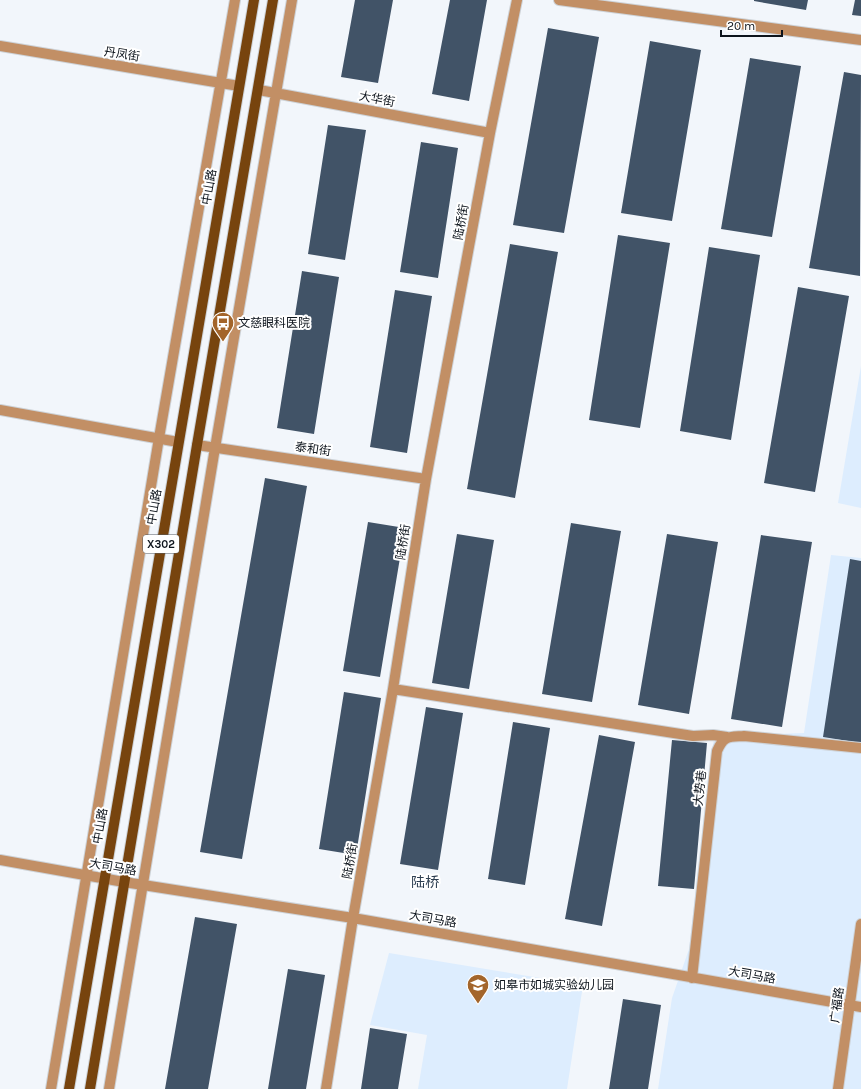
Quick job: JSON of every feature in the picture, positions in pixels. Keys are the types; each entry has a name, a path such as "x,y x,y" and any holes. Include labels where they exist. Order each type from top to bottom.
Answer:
{"main road":[{"name":"中山路","path":"69,1089 254,0"},
{"name":"X302","path":"90,1089 197,445 274,0"}],"street":[{"path":"51,1089 159,438 235,0"},
{"path":"109,1089 215,448 292,0"},
{"name":"陆桥街","path":"326,1089 353,918 393,689 426,479 490,133 517,0"},
{"path":"559,0 861,40"},
{"name":"丹凤街","path":"0,46 239,86"},
{"name":"大华街","path":"259,90 490,133"},
{"path":"0,410 178,442"},
{"name":"泰和街","path":"197,445 426,479"},
{"path":"393,689 693,736 744,736 861,748"},
{"name":"大势巷","path":"692,978 717,751 720,744 727,737"},
{"name":"大司马路","path":"0,860 124,882 353,918 861,1007"},
{"name":"广福路","path":"838,1089 861,924"}],"shaded area":[{"path":"861,366 861,508 838,503"},
{"path":"831,555 861,558 861,1089 658,1089 672,998 689,949 714,736 804,733"},
{"name":"如皋市如城实验幼儿园","path":"389,953 583,985 567,1089 418,1089 427,1035 370,1025"}],"building":[{"path":"355,0 393,0 378,83 341,77"},
{"path":"450,0 487,0 469,101 432,94"},
{"path":"754,0 808,0 806,10"},
{"path":"855,0 861,0 861,16 852,15"},
{"path":"548,28 599,37 564,233 513,225"},
{"path":"650,41 701,50 672,221 621,213"},
{"path":"750,58 801,66 772,237 721,229"},
{"path":"844,72 861,75 860,276 809,268"},
{"path":"328,125 366,130 345,260 308,254"},
{"path":"421,142 458,148 438,278 400,272"},
{"path":"618,235 670,243 640,428 589,420"},
{"path":"510,244 558,252 515,498 467,489"},
{"path":"709,247 760,255 731,440 680,431"},
{"path":"302,271 339,277 314,434 277,428"},
{"path":"798,287 849,296 815,492 764,483"},
{"path":"395,290 432,296 407,453 370,447"},
{"path":"265,478 307,486 242,859 200,852"},
{"path":"368,522 405,528 380,677 343,671"},
{"path":"571,523 621,531 592,702 542,694"},
{"path":"457,534 494,540 469,689 432,683"},
{"path":"667,534 718,542 689,714 638,705"},
{"path":"761,535 812,542 782,727 731,719"},
{"path":"850,559 861,561 861,743 823,737"},
{"path":"344,692 381,698 356,855 319,849"},
{"path":"426,707 463,713 438,870 400,864"},
{"path":"513,722 550,728 525,885 488,879"},
{"path":"599,735 635,742 602,926 565,919"},
{"path":"672,740 707,743 694,889 658,886"},
{"path":"195,917 237,924 208,1089 165,1089"},
{"path":"288,969 325,975 306,1089 268,1089"},
{"path":"623,999 661,1005 648,1089 609,1089"},
{"path":"370,1028 407,1034 398,1089 361,1089"}],"place":[{"name":"文慈眼科医院","path":"223,342"},
{"name":"如皋市如城实验幼儿园","path":"478,1004"}],"district":[{"name":"陆桥","path":"425,882"}]}
